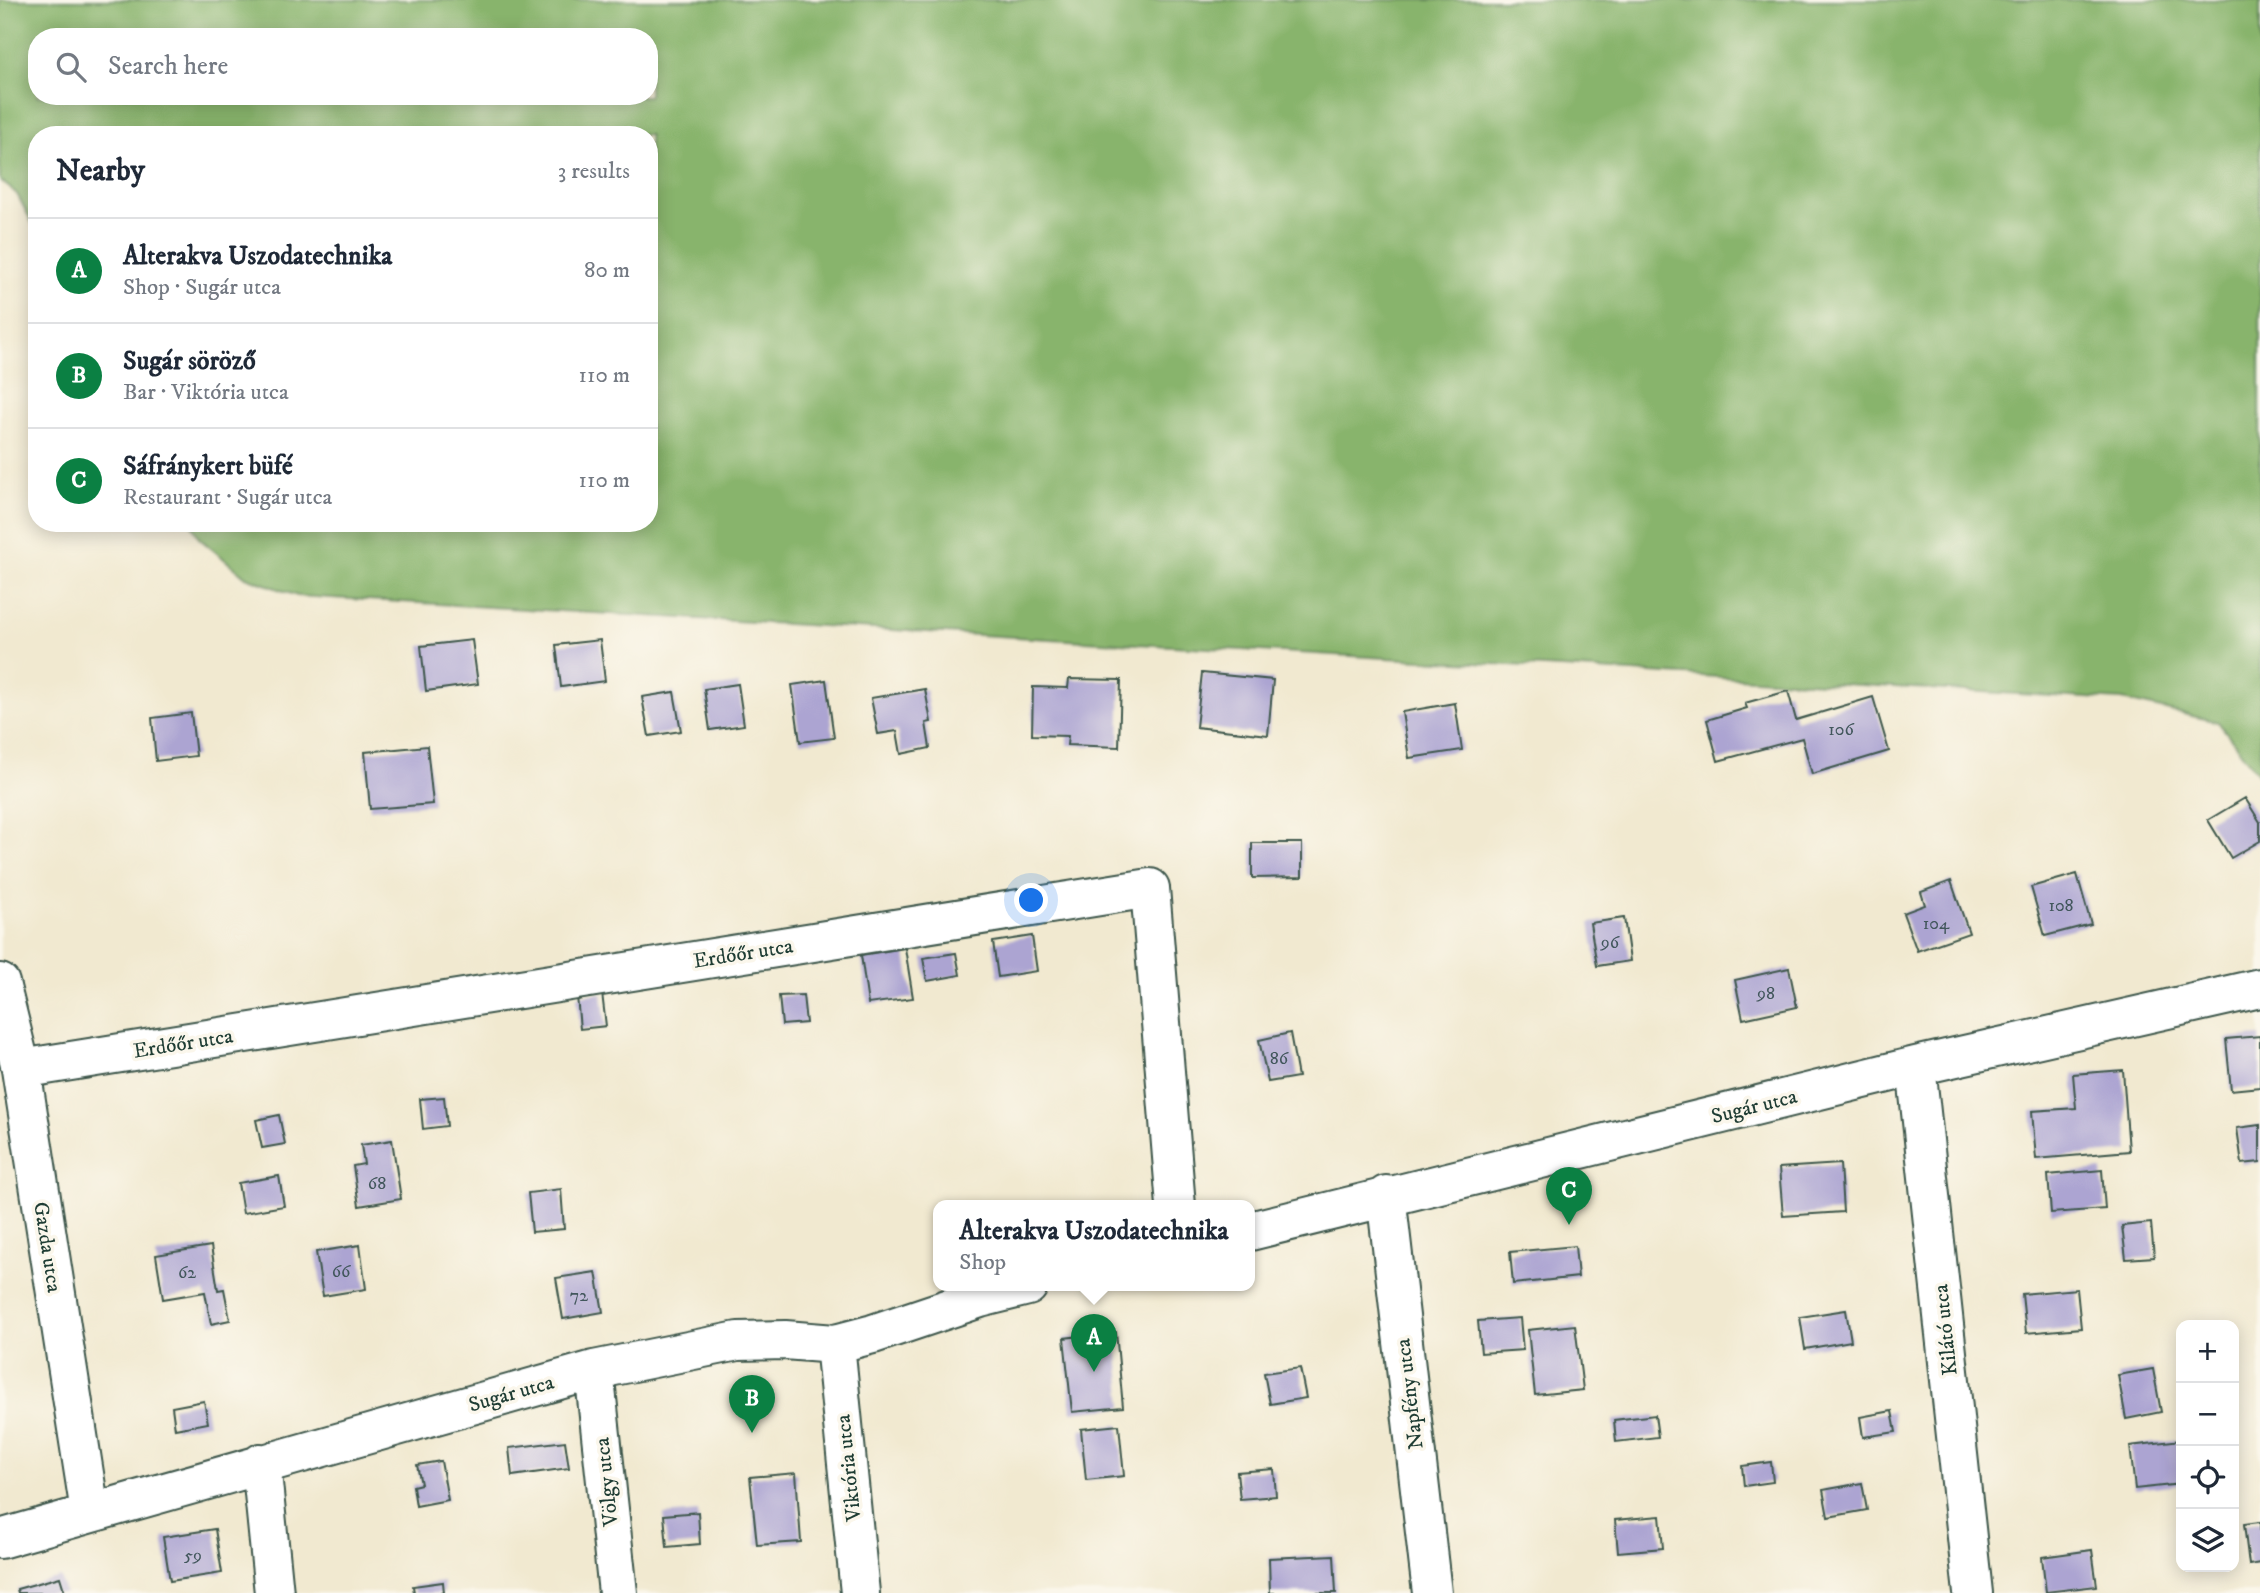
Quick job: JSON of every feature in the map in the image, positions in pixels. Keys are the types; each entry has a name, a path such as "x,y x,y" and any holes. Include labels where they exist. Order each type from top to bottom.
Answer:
{"street":[{"name":"Erdőőr utca","path":"21,1069 1150,888 1176,1200"},
{"name":"Gazda utca","path":"0,982 21,1069 90,1513"},
{"name":"Sugár utca","path":"1255,1230 1386,1195 1916,1066 2260,988"},
{"name":"Kilátó utca","path":"1916,1066 1973,1593"},
{"name":"Napfény utca","path":"1386,1195 1432,1593"},
{"name":"Sugár utca","path":"0,1539 594,1370 738,1341 785,1340 835,1344 873,1335 1008,1291"},
{"name":"Viktória utca","path":"835,1344 860,1593"},
{"name":"Völgy utca","path":"594,1370 618,1593"},
{"path":"261,1464 274,1593"}],"green space":[{"path":"0,0 2260,0 2260,776 2218,722 2122,700 297,596 246,577 199,538 196,532 658,532 658,126 28,126 28,215 17,194 0,180"}],"building":[{"path":"472,640 478,684 426,691 421,646"},
{"path":"600,640 605,681 561,687 556,645"},
{"path":"1202,673 1273,680 1268,735 1196,727"},
{"path":"1069,679 1121,680 1119,747 1067,745 1068,736 1032,735 1033,687 1068,688"},
{"path":"826,680 834,738 800,742 792,685"},
{"path":"738,684 744,725 710,730 704,689"},
{"path":"925,689 931,722 926,723 930,748 901,754 897,731 878,734 871,698"},
{"path":"1788,691 1796,720 1873,697 1889,751 1812,774 1802,738 1718,761 1707,720 1747,708 1745,703"},
{"path":"674,692 681,731 649,736 642,697"},
{"path":"1455,703 1462,750 1409,758 1402,712"},
{"path":"191,713 196,756 156,761 152,718"},
{"path":"427,746 433,804 370,809 365,752"},
{"path":"2245,798 2260,822 2260,841 2231,858 2208,820"},
{"path":"1252,843 1302,843 1302,877 1252,878"},
{"path":"2077,874 2091,924 2045,936 2031,887"},
{"path":"1951,881 1969,933 1917,951 1903,913 1925,905 1921,892"},
{"path":"1624,918 1630,961 1597,966 1590,923"},
{"path":"1032,936 1037,971 998,977 993,942"},
{"path":"905,948 913,998 868,1004 861,955"},
{"path":"956,953 960,975 927,981 923,958"},
{"path":"1789,968 1797,1007 1743,1019 1735,980"},
{"path":"602,993 606,1026 580,1029 577,996"},
{"path":"803,995 806,1023 782,1025 779,996"},
{"path":"1290,1033 1298,1077 1268,1082 1259,1040"},
{"path":"2260,1036 2260,1087 2231,1090 2226,1039"},
{"path":"2123,1070 2129,1151 2036,1159 2032,1111 2076,1108 2073,1074"},
{"path":"444,1097 447,1126 423,1129 420,1099"},
{"path":"279,1115 285,1144 262,1148 256,1120"},
{"path":"2260,1125 2260,1162 2242,1164 2237,1128"},
{"path":"392,1140 401,1199 359,1206 353,1166 364,1164 361,1145"},
{"path":"1840,1164 1843,1212 1783,1216 1779,1168"},
{"path":"2102,1170 2105,1209 2051,1213 2048,1175"},
{"path":"279,1176 284,1206 243,1213 238,1183"},
{"path":"561,1189 564,1229 532,1232 528,1193"},
{"path":"2151,1223 2154,1257 2126,1259 2122,1226"},
{"path":"360,1245 366,1289 323,1296 316,1252"},
{"path":"211,1246 218,1290 224,1289 230,1320 211,1324 205,1292 163,1299 156,1255"},
{"path":"1575,1246 1578,1277 1513,1284 1510,1252"},
{"path":"596,1272 603,1312 563,1319 556,1278"},
{"path":"2077,1289 2081,1328 2026,1333 2022,1294"},
{"path":"1846,1310 1851,1341 1805,1349 1800,1317"},
{"path":"1520,1318 1523,1350 1481,1353 1478,1321"},
{"path":"1575,1325 1583,1390 1535,1395 1528,1330"},
{"path":"1116,1332 1123,1407 1072,1412 1064,1338"},
{"path":"1300,1368 1306,1398 1270,1404 1264,1373"},
{"path":"2153,1369 2161,1412 2126,1419 2118,1375"},
{"path":"204,1401 208,1423 175,1429 172,1407"},
{"path":"1892,1411 1896,1432 1863,1437 1860,1417"},
{"path":"1655,1415 1658,1437 1616,1442 1614,1420"},
{"path":"1119,1425 1124,1476 1086,1480 1081,1429"},
{"path":"565,1441 569,1468 512,1476 509,1448"},
{"path":"2176,1441 2176,1485 2135,1489 2130,1446"},
{"path":"441,1461 448,1500 416,1506 413,1486 421,1484 417,1465"},
{"path":"1771,1462 1773,1482 1744,1486 1742,1466"},
{"path":"1274,1469 1276,1496 1240,1499 1237,1472"},
{"path":"796,1473 801,1542 757,1545 750,1477"},
{"path":"1862,1483 1867,1510 1828,1517 1823,1490"},
{"path":"698,1512 700,1544 667,1547 664,1515"},
{"path":"1660,1516 1663,1548 1618,1552 1615,1520"},
{"path":"2260,1522 2260,1563 2249,1565 2244,1524"},
{"path":"215,1529 222,1573 170,1581 163,1537"},
{"path":"2092,1550 2097,1586 2046,1592 2042,1557"},
{"path":"1334,1555 1336,1593 1270,1593 1269,1558"},
{"path":"60,1577 65,1593 18,1593 17,1589"},
{"path":"443,1582 444,1593 414,1593 413,1586"}],"place":[{"name":"Sáfránykert büfé","path":"1569,1225"},
{"name":"Alterakva Uszodatechnika","path":"1094,1372"},
{"name":"Sugár söröző","path":"752,1433"}]}
